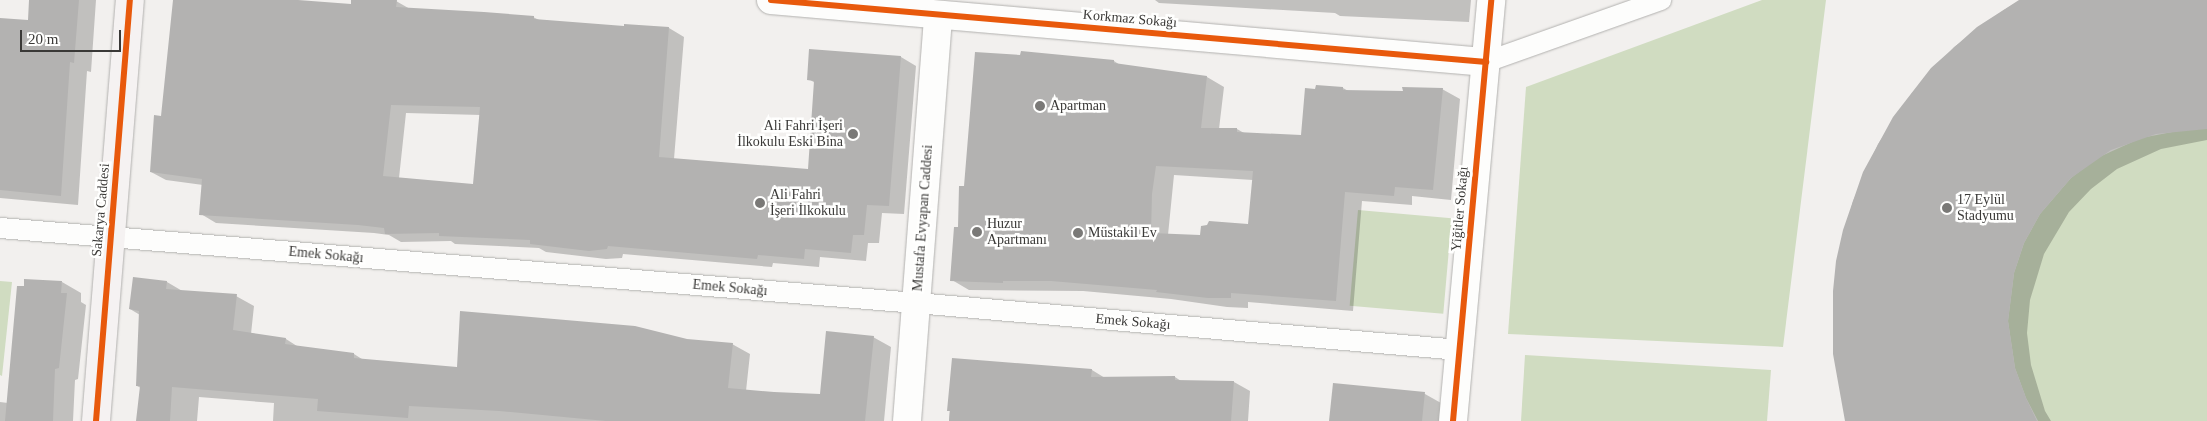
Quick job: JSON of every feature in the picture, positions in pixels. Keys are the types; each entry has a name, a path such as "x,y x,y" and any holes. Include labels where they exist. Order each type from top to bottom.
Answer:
{"street":[{"name":"Sakarya Caddesi","path":"96,421 130,0"},
{"name":"Korkmaz Sokağı","path":"771,0 1486,62"},
{"name":"Yiğitler Sokağı","path":"1453,421 1491,0"},
{"name":"Mustafa Evyapan Caddesi","path":"907,421 938,15"}],"lane":[{"path":"1486,62 1660,0"},
{"name":"Emek Sokağı","path":"0,228 916,303 1460,350"}],"green space":[{"path":"1762,0 1826,0 1783,347 1508,334 1526,87"},
{"name":"17 Eylül Stadyumu","path":"2188,129 2207,129 2207,421 2038,421 2026,398 2015,368 2008,321 2014,273 2024,243 2040,214 2071,178 2097,158 2141,138"},
{"path":"1358,210 1452,218 1443,314 1350,306"},
{"path":"0,281 12,282 2,376 0,375"},
{"path":"1525,355 1771,370 1767,421 1521,421"}],"building":[{"path":"29,0 79,0 74,63 70,62 61,196 0,190 0,18 28,20"},
{"path":"173,0 298,0 351,4 351,0 397,0 396,7 534,16 534,19 624,26 624,24 669,27 659,157 808,169 814,81 807,80 809,49 901,56 889,206 867,205 864,235 853,235 851,253 805,249 804,259 758,255 757,259 608,246 607,249 589,251 530,244 530,240 439,236 439,233 385,234 384,228 358,225 199,215 202,179 150,172 154,115 161,116","holes":["391,105 480,107 473,184 383,176"]},
{"name":"17 Eylül Stadyumu","path":"2019,0 2207,0 2207,129 2156,134 2111,150 2071,178 2040,214 2024,243 2014,273 2008,321 2015,368 2037,421 1845,421 1833,354 1833,291 1836,261 1843,230 1863,172 1893,117 1931,68 1977,27"},
{"path":"1021,51 1114,60 1114,63 1207,76 1201,128 1237,128 1237,132 1301,135 1305,88 1315,89 1316,85 1343,87 1343,90 1403,91 1402,87 1443,88 1433,190 1395,187 1394,196 1345,192 1336,301 1231,293 1231,298 1208,298 1156,292 1157,290 1051,281 1003,281 1003,283 950,281 954,227 958,227 959,186 964,186 975,52 1020,55","holes":["1156,166 1253,171 1248,224 1209,221 1207,225 1201,226 1200,235 1151,233 1152,194"]},
{"path":"133,277 167,281 166,289 237,294 233,330 286,338 285,344 354,353 354,358 457,367 460,311 635,326 687,339 733,343 728,388 774,392 820,394 826,331 874,336 865,421 606,421 499,411 409,406 408,418 317,411 318,399 172,387 170,421 136,421 140,386 136,386 139,311 129,309"},
{"path":"24,279 62,281 61,293 67,293 59,368 55,369 53,421 5,421 17,286 24,286"},
{"path":"952,358 1092,369 1091,377 1175,376 1175,380 1234,381 1231,421 949,421 950,411 947,411"},
{"path":"1333,383 1425,392 1422,421 1329,421"}],"cycle path":[{"path":"96,421 130,0"},
{"path":"771,0 1486,62"},
{"path":"1453,421 1491,0"}],"place":[{"name":"Apartman","path":"1040,106"},
{"name":"Ali Fahri İşeri İlkokulu Eski Bina","path":"853,134"},
{"name":"Ali Fahri İşeri İlkokulu","path":"760,203"},
{"name":"17 Eylül Stadyumu","path":"1947,208"},
{"name":"Huzur Apartmanı","path":"977,232"},
{"name":"Müstakil Ev","path":"1078,233"}]}
